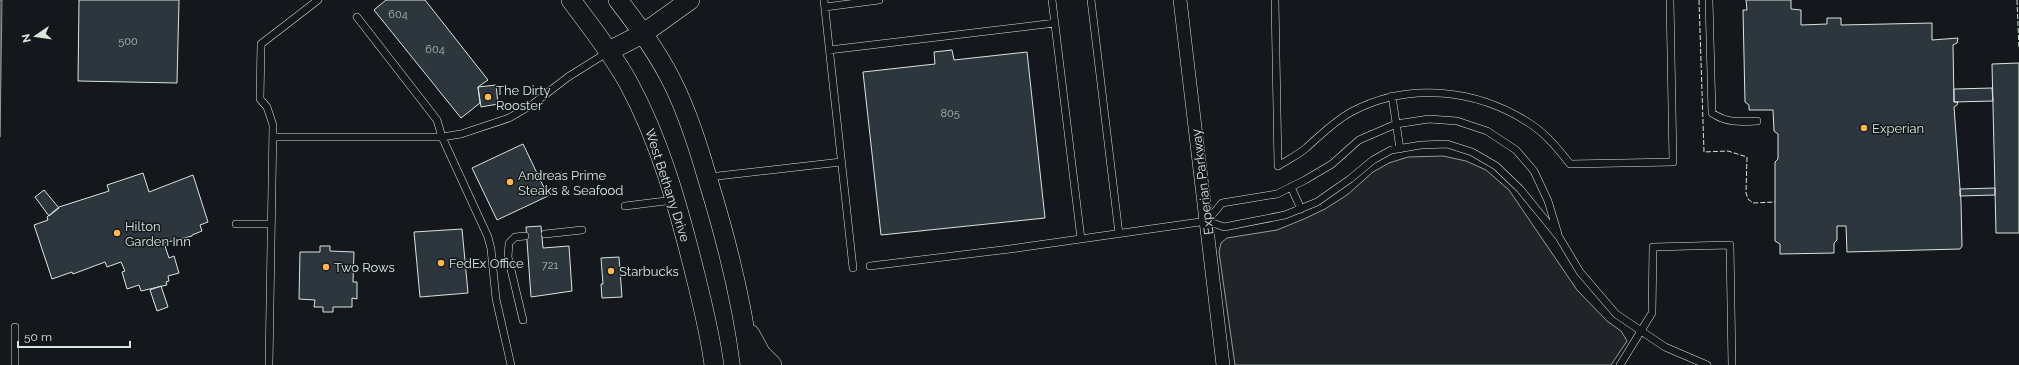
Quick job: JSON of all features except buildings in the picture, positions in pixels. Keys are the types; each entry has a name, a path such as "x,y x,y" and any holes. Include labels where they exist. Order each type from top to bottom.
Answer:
{"main road":[{"name":"West Bethany Drive","path":"571,0 609,51 628,82 652,131 675,200 705,314 714,365"},
{"path":"618,0 644,34 668,74 680,100 707,177 725,238 744,322 750,365"},
{"path":"609,51 644,34 690,0"},
{"path":"744,322 761,354 772,365"}],"street":[{"name":"Experian Parkway","path":"1180,0 1223,365"}],"lane":[{"path":"269,365 273,125 268,107 260,99 261,44 318,0"},
{"path":"853,268 824,3 879,0"},
{"path":"1052,0 1081,239"},
{"path":"1091,0 1119,234"},
{"path":"1275,0 1278,166 1305,148 1338,120 1365,105 1392,96 1433,92 1474,97 1505,109 1533,126 1553,144 1570,164 1673,162 1670,0"},
{"path":"1709,0 1712,113 1721,119 1735,122 1757,121"},
{"path":"356,17 436,120 442,137 488,237 491,249 496,299 511,365"},
{"path":"829,50 1055,23"},
{"path":"273,136 442,137 461,134 509,118 533,104 568,77 609,51"},
{"path":"1392,96 1400,149"},
{"path":"1207,222 1222,203 1277,194 1332,164 1359,140 1396,124 1429,120 1457,121 1487,131 1516,150 1534,171 1548,201 1559,237"},
{"path":"870,266 1207,222 1224,227 1285,215 1317,202 1350,179 1373,160 1391,150 1448,144 1472,152 1496,166 1511,180 1559,237 1580,272 1616,314 1664,347 1707,365"},
{"path":"707,177 842,162"},
{"path":"1292,187 1301,208"},
{"path":"625,206 675,200"},
{"path":"236,224 271,224"},
{"path":"544,234 582,230"},
{"path":"523,320 508,257 509,243 515,237 525,236"},
{"path":"1620,365 1652,313 1653,247 1730,245 1732,365"},
{"path":"15,327 15,365"}],"shaded area":[{"path":"0,0 2,0 0,137"},
{"path":"1443,156 1466,161 1486,170 1509,190 1577,290 1607,321 1621,331 1627,341 1611,365 1235,365 1219,252 1221,243 1227,238 1277,230 1325,209 1347,195 1373,172 1389,163 1408,157"}],"fence":[{"path":"1699,0 1704,152 1728,151 1747,157 1746,193 1748,199 1753,203 1775,202"},
{"path":"2017,0 2019,49"}],"place":[{"name":"The Dirty Rooster","path":"488,97"},
{"name":"Experian","path":"1864,128"},
{"name":"Andreas Prime Steaks & Seafood","path":"510,182"},
{"name":"Hilton Garden Inn","path":"117,233"},
{"name":"FedEx Office","path":"441,263"},
{"name":"Two Rows","path":"326,267"},
{"name":"Starbucks","path":"611,271"}]}
